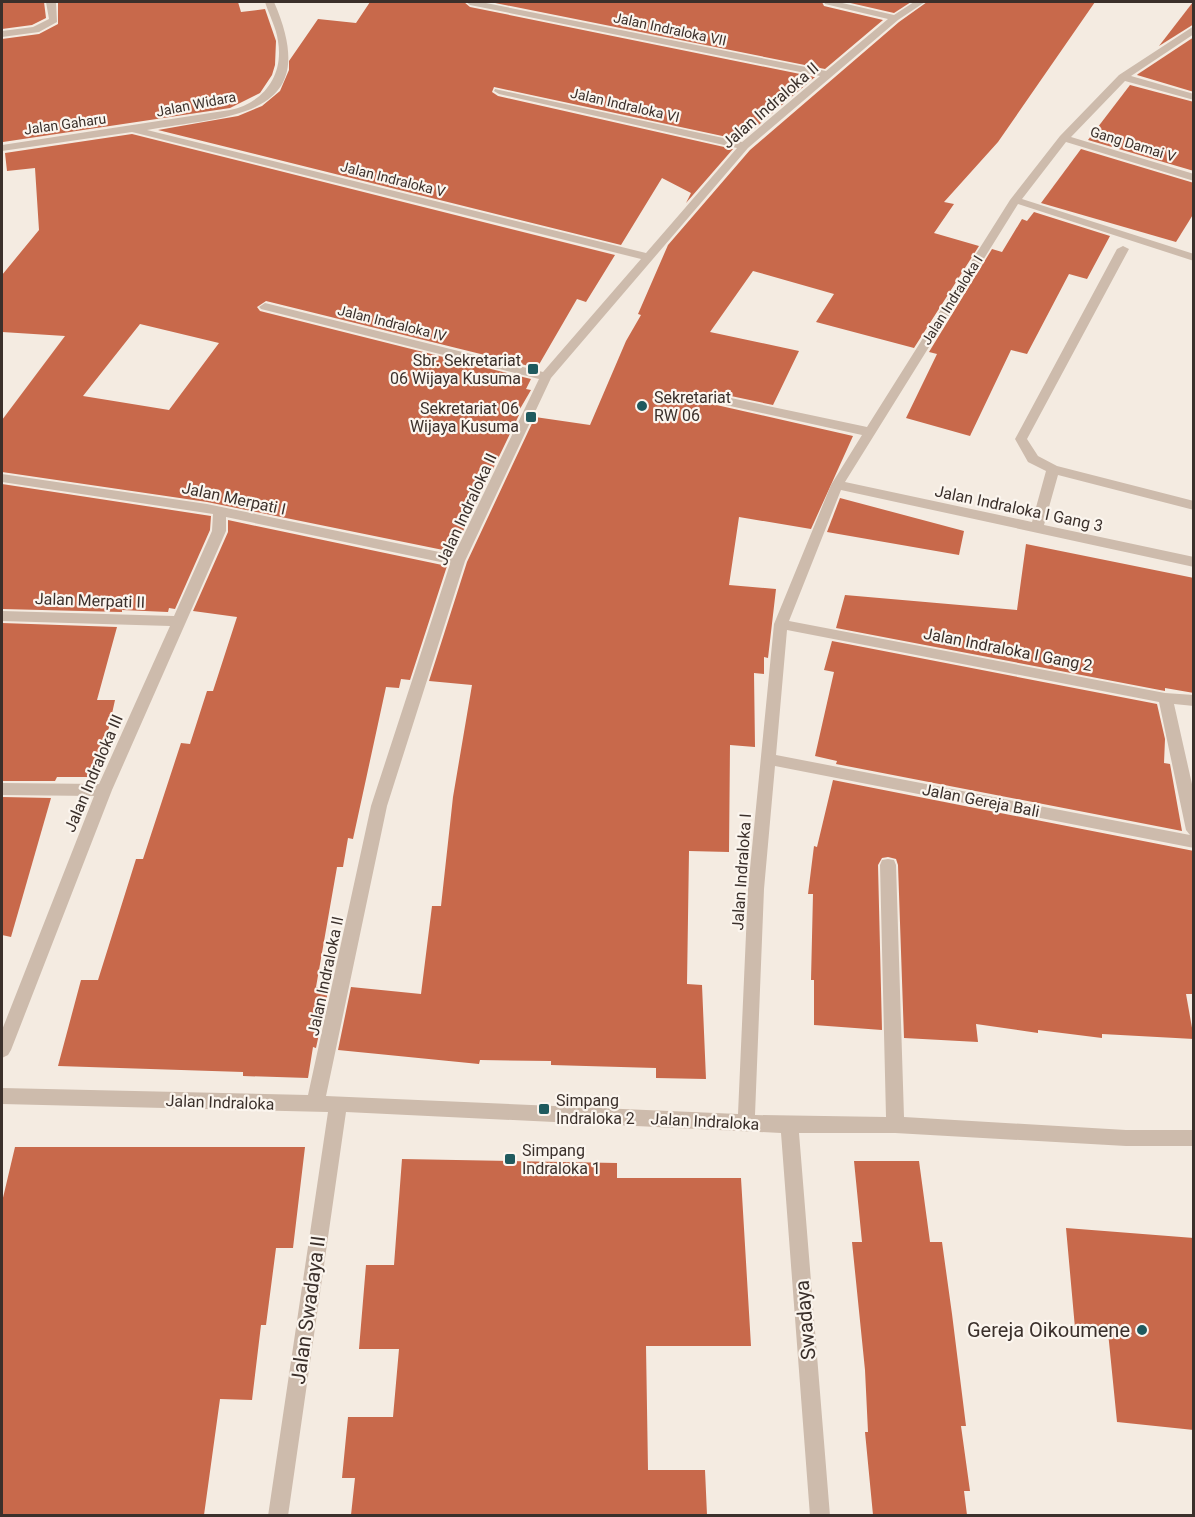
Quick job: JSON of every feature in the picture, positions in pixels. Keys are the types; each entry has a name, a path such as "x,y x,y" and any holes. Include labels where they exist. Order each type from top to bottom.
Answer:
{"street":[{"path":"2,34 37,30 48,26 54,20 51,2"},
{"name":"Jalan Widara","path":"132,129 242,110 260,102 279,78 284,66 282,29 269,2"},
{"name":"Jalan Indraloka VII","path":"470,2 829,75"},
{"path":"828,2 895,18"},
{"name":"Jalan Indraloka II","path":"315,1104 379,806 458,561 546,377 744,146 895,18 920,2"},
{"name":"Jalan Indraloka I","path":"746,1123 756,889 781,624 837,485 1015,200 1064,138 1123,77 1194,29"},
{"path":"1123,77 1194,97"},
{"name":"Jalan Indraloka VI","path":"499,91 744,146"},
{"name":"Jalan Gaharu","path":"2,148 132,129"},
{"name":"Jalan Indraloka V","path":"132,129 647,257"},
{"name":"Gang Damai V","path":"1064,138 1194,178"},
{"path":"1015,200 1126,243 1194,258"},
{"path":"1126,243 1022,439 1034,459 1053,469 1194,506"},
{"name":"Jalan Indraloka IV","path":"265,307 546,377"},
{"path":"712,398 869,432"},
{"path":"1037,528 1053,469"},
{"name":"Jalan Merpati I","path":"2,478 207,508 458,561"},
{"name":"Jalan Indraloka I Gang 3","path":"837,485 1194,562"},
{"name":"Jalan Indraloka III","path":"2,1050 105,790 177,621 219,531 220,512"},
{"name":"Jalan Merpati II","path":"2,616 177,621"},
{"name":"Jalan Indraloka I Gang 2","path":"781,624 1165,698 1194,701"},
{"path":"1165,698 1194,830"},
{"name":"Jalan Gereja Bali","path":"768,759 1194,842"},
{"path":"2,789 105,790"},
{"path":"888,865 895,1125"},
{"name":"Jalan Indraloka","path":"2,1096 338,1104 789,1125 895,1125 1126,1138 1194,1138"},
{"name":"Jalan Swadaya II","path":"278,1515 338,1104"},
{"name":"Swadaya","path":"789,1125 820,1515"}],"building":[{"path":"2,2 44,2 46,18 32,25 2,29"},
{"path":"58,2 238,2 241,12 265,9 276,41 275,65 272,75 260,93 230,108 3,142 2,39 39,34 58,24"},
{"path":"370,2 464,2 470,7 815,77 741,140 494,87 492,92 498,96 733,149 686,203 691,193 662,178 621,245 158,130 238,116 262,106 280,91 289,70 289,61 318,19 356,23"},
{"path":"490,2 822,2 824,6 883,20 825,69"},
{"path":"846,2 911,2 894,13"},
{"path":"927,2 1095,2 998,142 944,202 954,204 934,233 979,246 914,348 816,322 834,294 753,271 710,332 799,351 773,405 712,392 705,396 705,400 712,404 853,436 811,529 739,517 729,585 776,589 768,658 764,657 764,674 754,673 755,747 730,745 729,852 689,851 687,984 702,985 706,1079 656,1078 656,1068 551,1065 551,1061 480,1060 479,1064 338,1050 351,987 421,994 432,906 441,906 453,797 472,685 429,681 467,562 535,417 590,425 626,341 641,315 638,314 668,245 750,150 899,22"},
{"path":"1193,2 1194,24 1159,46"},
{"path":"1194,37 1194,92 1137,75 1138,74"},
{"path":"1130,85 1194,102 1194,171 1088,140"},
{"path":"132,134 615,255 586,302 577,299 537,368 266,301 257,307 260,311 531,379 526,389 531,390 517,414 519,415 453,552 207,502 2,472 2,420 65,336 2,332 2,275 39,230 35,168 7,171 5,153","holes":["140,324 219,343 169,410 83,396"]},
{"path":"1081,149 1194,183 1194,213 1176,242 1041,203"},
{"path":"1034,212 1110,236 1087,279 1069,274 1027,354 1011,350 970,436 906,418 937,354 929,352 992,249 1002,252 1022,219 1027,221"},
{"path":"2,484 211,516 210,530 175,609 169,608 168,612 122,610 122,612 2,609"},
{"path":"840,498 964,531 959,555 827,532"},
{"path":"228,520 447,566 410,680 401,679 399,688 386,687 353,839 348,838 343,867 337,867 316,987 329,987 316,1048 313,1047 308,1078 243,1076 243,1072 58,1066 81,980 98,980 136,859 143,859 181,743 190,744 207,691 213,691 237,617 193,611 228,532"},
{"path":"1026,544 1194,578 1194,693 1165,688 1165,691 836,628 845,595 1017,610"},
{"path":"2,623 117,627 97,700 115,700 98,777 57,777 55,781 2,781"},
{"path":"832,641 1157,704 1165,739 1164,763 1170,764 1182,831 836,764 837,761 815,756 834,672 824,670"},
{"path":"833,780 1194,851 1194,994 1186,994 1194,1039 1102,1034 1102,1038 1038,1030 1038,1033 976,1024 978,1042 904,1038 898,865 896,859 888,857 882,858 878,865 882,1030 814,1025 814,980 811,980 813,894 808,894 814,846 817,847"},
{"path":"2,797 51,798 11,937 2,935"},
{"path":"15,1147 305,1147 293,1248 276,1248 266,1325 261,1325 252,1400 220,1399 204,1515 2,1515 2,1202"},
{"path":"402,1159 617,1163 617,1178 741,1178 751,1346 646,1346 648,1470 705,1470 707,1515 351,1515 355,1478 342,1478 348,1417 393,1417 399,1349 359,1349 366,1265 394,1265"},
{"path":"854,1161 919,1161 930,1242 942,1242 952,1314 966,1426 961,1426 970,1491 964,1491 967,1515 873,1515 865,1432 868,1432 865,1370 852,1242 862,1242"},
{"name":"Gereja Oikoumene","path":"1066,1228 1194,1238 1194,1430 1117,1422 1108,1332 1075,1328"}],"place":[{"name":"Sbr. Sekretariat 06 Wijaya Kusuma","path":"533,369"},
{"name":"Sekretariat RW 06","path":"642,406"},
{"name":"Sekretariat 06 Wijaya Kusuma","path":"531,417"},
{"name":"Simpang Indraloka 2","path":"544,1109"},
{"name":"Simpang Indraloka 1","path":"510,1159"},
{"name":"Gereja Oikoumene","path":"1142,1330"}]}
